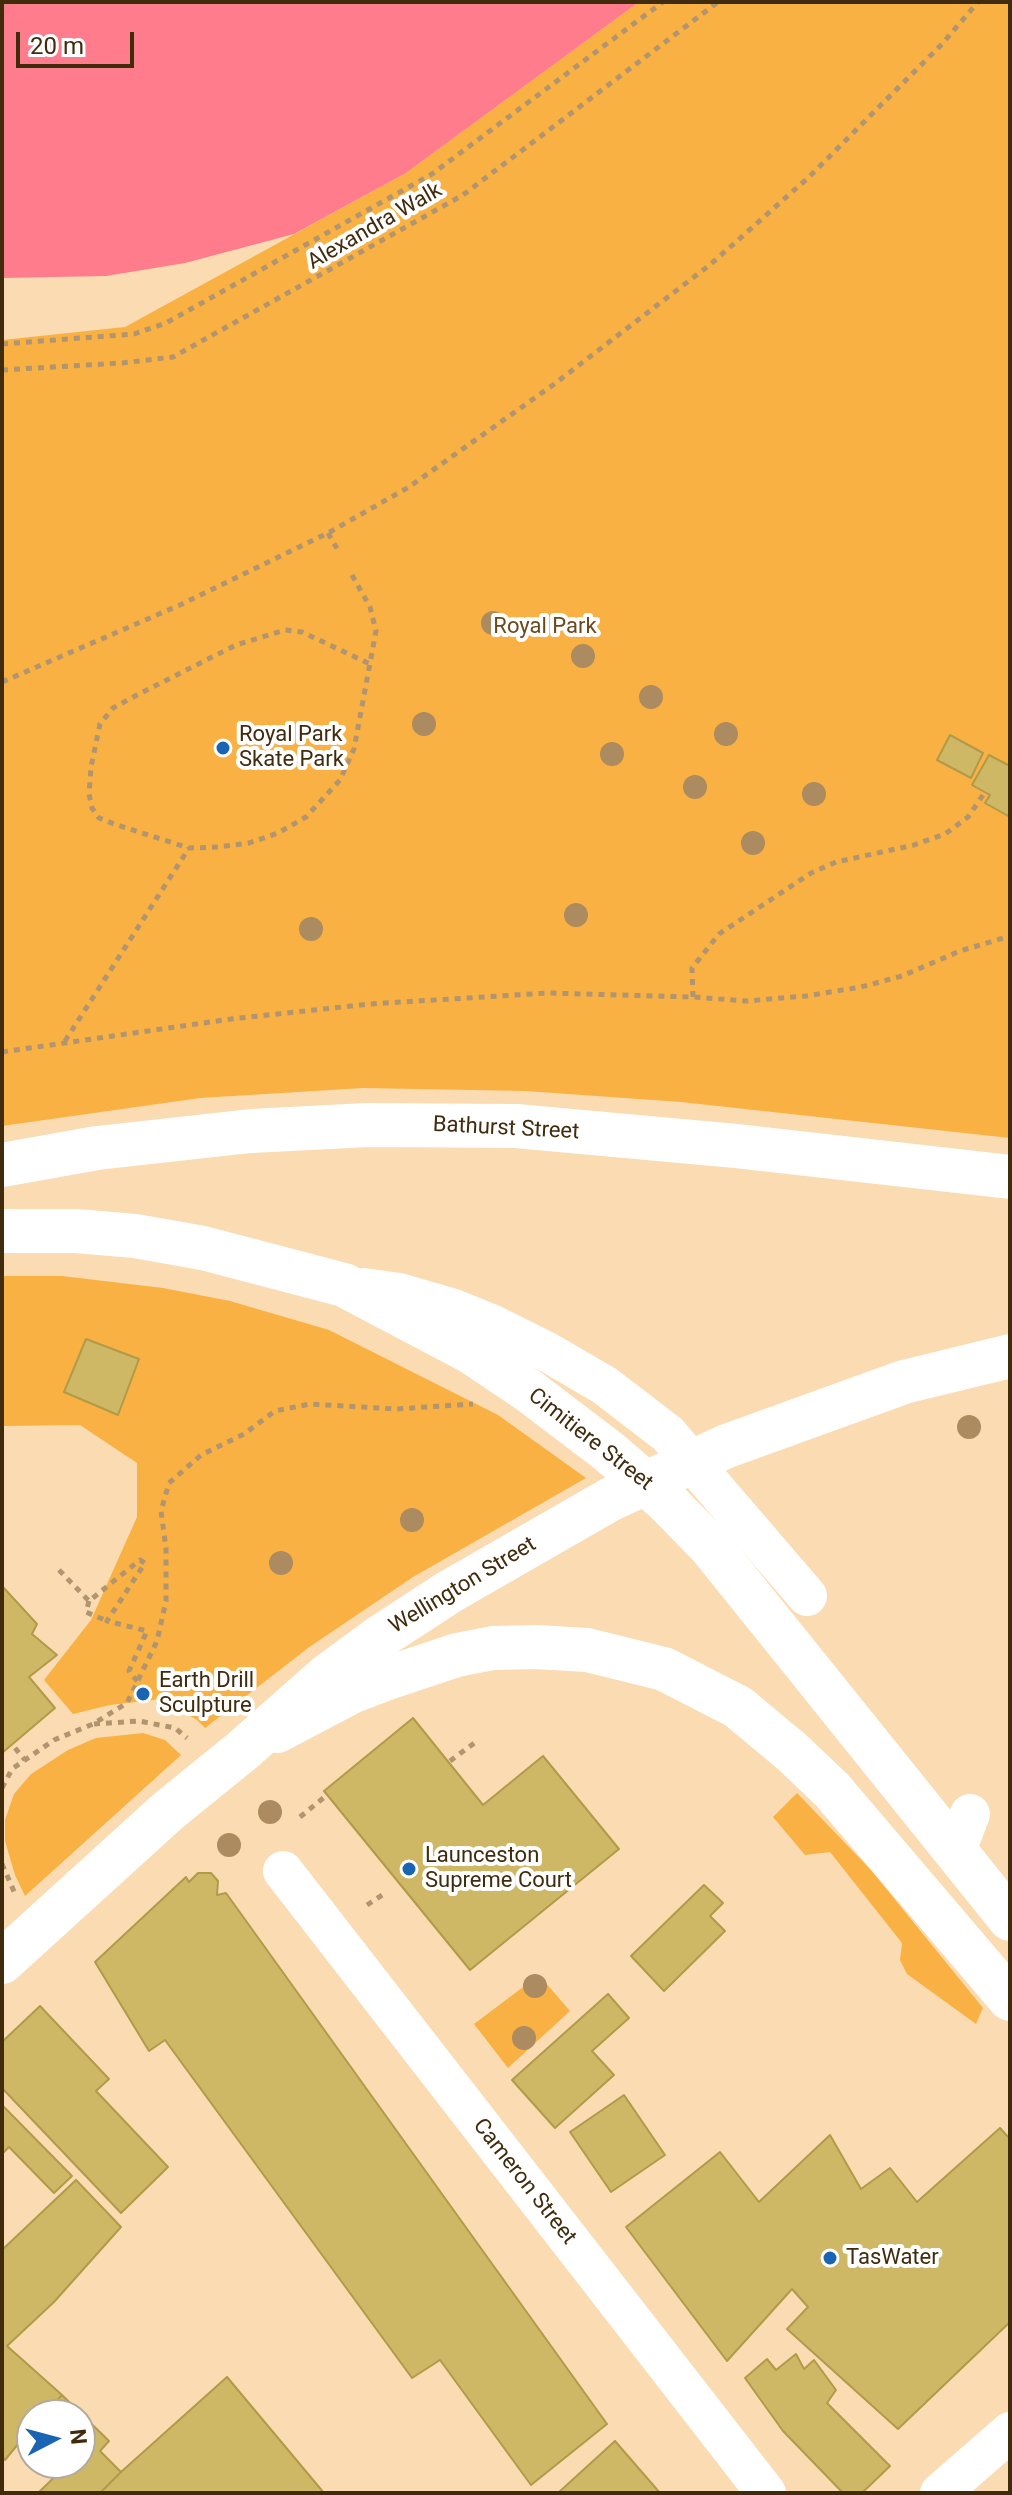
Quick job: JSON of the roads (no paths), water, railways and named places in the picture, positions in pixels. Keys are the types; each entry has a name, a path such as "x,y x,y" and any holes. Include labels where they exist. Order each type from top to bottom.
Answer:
{"main road":[{"name":"Bathurst Street","path":"2,1165 97,1148 251,1131 368,1125 516,1126 736,1146 1010,1177"},
{"name":"Cimitiere Street","path":"2,1231 62,1230 135,1236 203,1248 344,1285 471,1352 572,1422 666,1501 710,1546 963,1833 1010,1919"},
{"name":"Wellington Street","path":"2,1962 168,1811 327,1676 449,1592 611,1499 727,1446 904,1382 1010,1356"},
{"path":"242,1751 298,1719 374,1683 457,1655 493,1648 587,1650 664,1669 738,1707 832,1790 1010,1999"}],"street":[{"path":"344,1285 399,1293 454,1309 549,1353 604,1385 668,1434 745,1493 815,1588 716,1492 668,1434"},
{"path":"710,1546 716,1492"},
{"name":"Cameron Street","path":"283,1871 766,2493"},
{"path":"940,2493 1010,2432"}],"place":[{"name":"Royal Park Skate Park","path":"223,748"},
{"name":"Earth Drill Sculpture","path":"143,1694"},
{"name":"Launceston Supreme Court","path":"409,1869"},
{"name":"TasWater","path":"830,2258"}],"park label":[{"name":"Royal Park","path":"545,627"}]}
